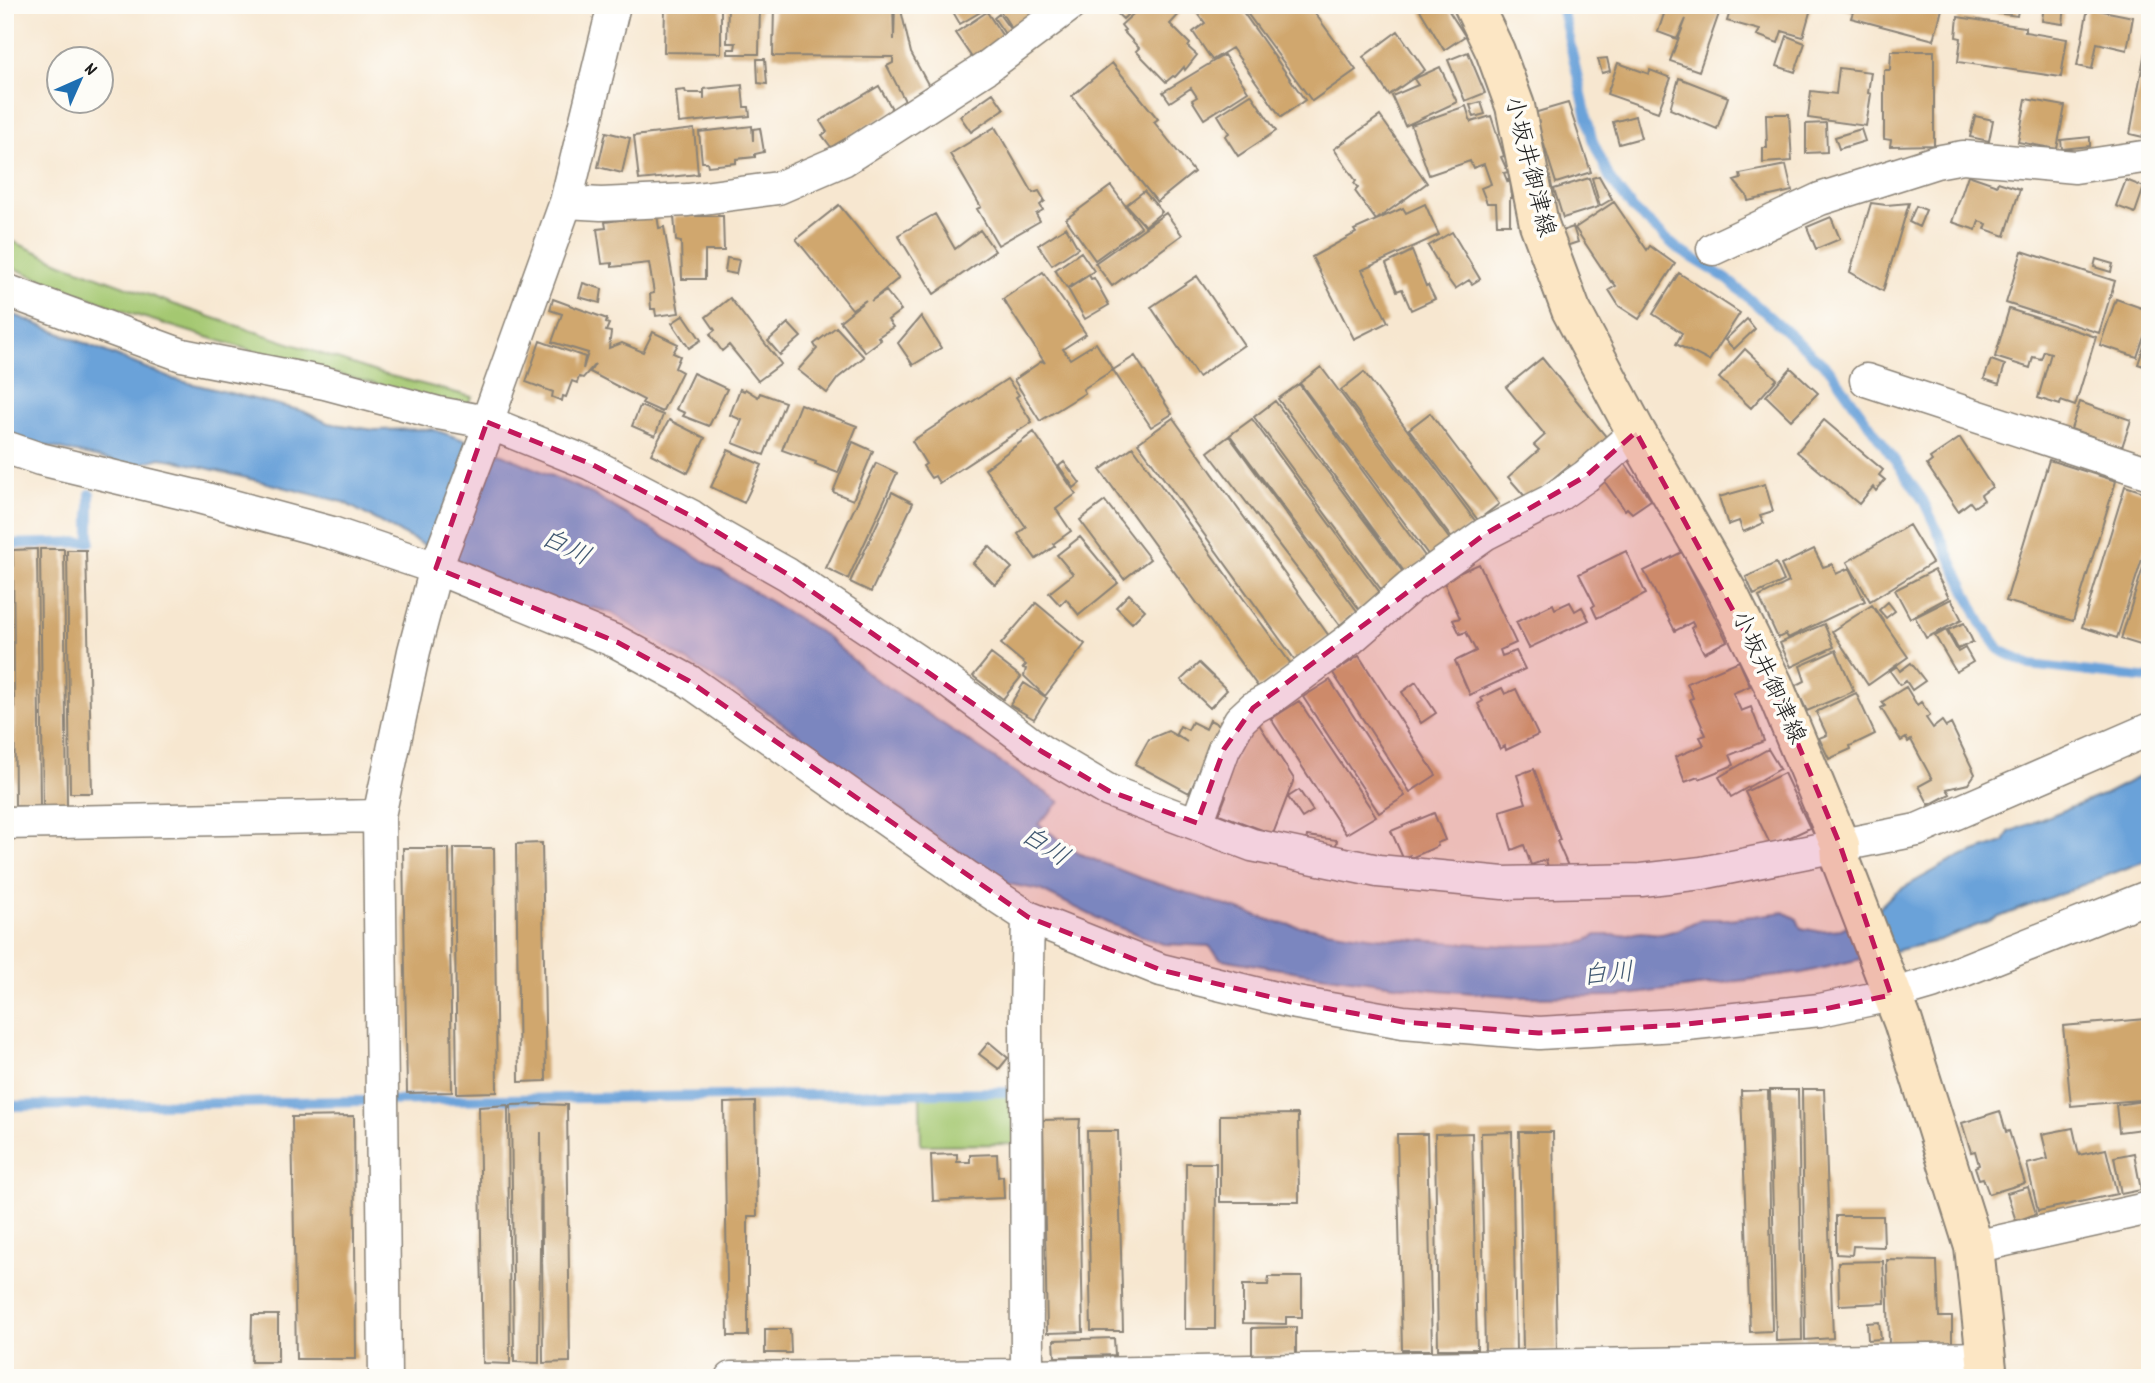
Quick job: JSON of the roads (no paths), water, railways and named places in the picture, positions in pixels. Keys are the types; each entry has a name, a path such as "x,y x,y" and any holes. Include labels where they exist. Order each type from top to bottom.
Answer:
{"main road":[{"name":"小坂井御津線","path":"1473,5 1495,51 1515,106 1539,224 1571,310 1636,432 1728,593 1773,684 1841,853 1903,1022 1974,1247 1988,1368"}],"street":[{"path":"385,1378 379,816 414,651 438,564 566,202 614,5"},
{"path":"566,202 601,204 688,200 778,188 843,160 986,68 1070,5"},
{"path":"1713,249 1820,199 1936,162 1963,157 2076,167 2150,156"},
{"path":"5,290 183,355 326,383 438,413 592,464 691,516 718,535 787,574 950,683 1053,758 1109,791 1252,845 1378,872 1503,883 1641,880 1841,853 1917,830 2150,729"},
{"path":"1866,380 2150,472"},
{"path":"1197,823 1224,749 1240,720 1253,708 1349,640 1410,587 1485,534 1550,501 1586,476 1636,432"},
{"path":"5,447 40,459 195,496 438,564 617,642 690,681 954,868 1028,917 1161,970 1291,1002 1403,1021 1539,1033 1677,1026 1820,1010 1889,986 1932,983 2150,896"},
{"path":"5,822 379,816"},
{"path":"1027,1376 1028,917"},
{"path":"1974,1247 2150,1208"},
{"path":"732,1378 1988,1368"}],"water":[{"name":"白川","path":"5,311 173,379 303,411 328,423 374,430 432,429 496,451 592,494 826,636 871,676 1060,802 1038,824 1080,854 1138,877 1279,923 1375,937 1506,946 1579,944 1597,935 1641,932 1662,934 1701,919 1729,919 1784,912 1797,919 1801,928 1817,931 1841,929 1877,910 1894,893 1955,859 2004,842 2009,832 2105,794 2150,771 2150,859 1937,941 1802,973 1619,996 1522,997 1425,989 1221,959 1209,946 1163,944 1107,923 1040,890 1008,884 933,835 764,710 612,613 594,608 556,610 343,502 174,460 160,458 134,466 29,442 5,431"}],"waterway":[{"path":"1561,5 1592,139 1610,179 1633,209 1678,249 1727,279 1831,371 1923,500 1981,623 2000,650 2030,665 2150,679"},
{"path":"5,544 90,542 90,494"},
{"path":"5,1106 1010,1092"}]}
